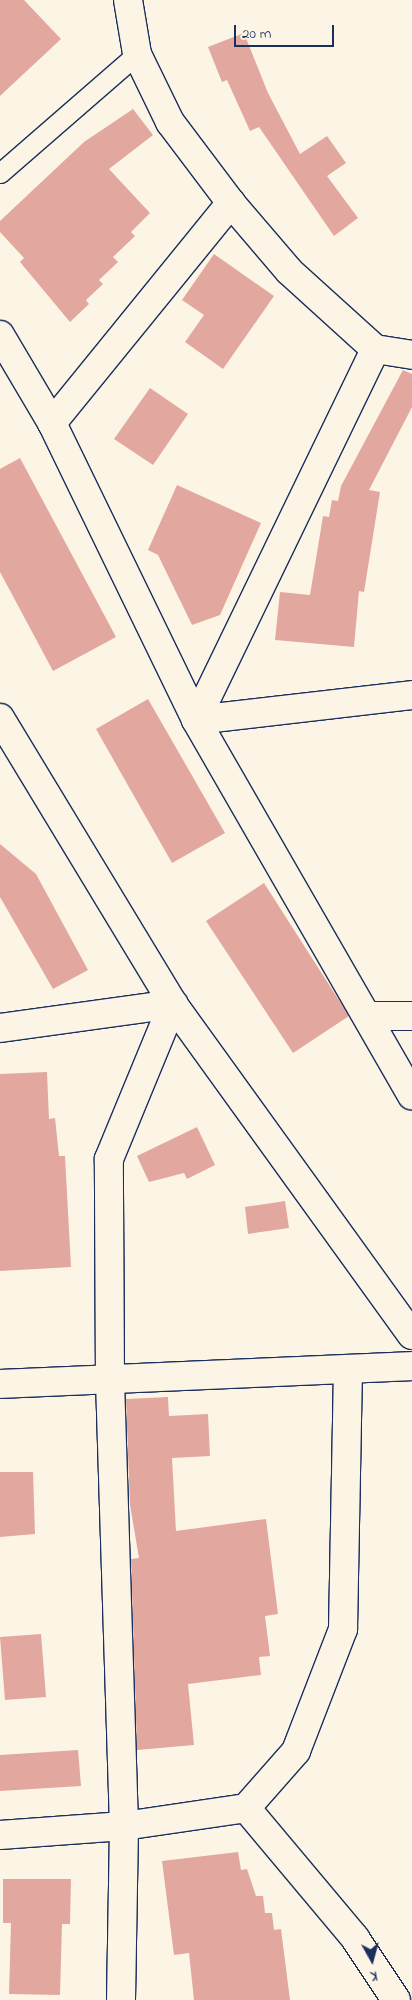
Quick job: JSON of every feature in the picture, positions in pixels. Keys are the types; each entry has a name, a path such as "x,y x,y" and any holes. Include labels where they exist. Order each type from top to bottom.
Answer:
{"street":[{"path":"128,0 137,54 170,122 231,203 289,271 375,350 412,355"},
{"path":"52,423 231,203"},
{"path":"0,335 52,423 196,720 370,1016 412,1096"},
{"path":"196,720 375,350"},
{"path":"196,720 412,695"},
{"path":"0,718 173,1004 412,1335"},
{"path":"0,1028 173,1004"},
{"path":"121,2000 124,1826 110,1382 109,1159 173,1004"},
{"path":"370,1016 412,1016"},
{"path":"0,1384 110,1382 412,1366"},
{"path":"0,1835 124,1826 246,1808 296,1751 343,1629 348,1370"},
{"path":"246,1808 355,1938 396,2000"}],"lane":[{"path":"0,173 137,54"}],"building":[{"path":"0,0 24,0 61,39 0,96"},
{"path":"244,33 268,93 300,154 327,136 346,163 327,176 358,218 334,236 259,127 250,131 227,80 222,82 208,47"},
{"path":"133,109 153,135 109,169 150,213 131,232 135,236 113,257 118,262 99,280 103,284 86,300 89,304 70,322 20,262 24,258 0,232 0,221 84,142"},
{"path":"214,254 274,296 223,369 185,342 204,315 182,300"},
{"path":"403,370 412,374 412,407 369,490 380,492 364,592 359,591 354,647 275,640 280,592 310,595 323,516 329,517 332,500 338,501 341,486"},
{"path":"150,388 188,414 153,465 114,439"},
{"path":"20,458 116,637 53,671 0,572 0,469"},
{"path":"177,485 261,523 220,615 192,625 158,555 148,550"},
{"path":"148,699 225,833 172,863 96,729"},
{"path":"0,844 36,874 88,970 53,989 0,897"},
{"path":"264,883 349,1016 293,1053 206,921"},
{"path":"47,1072 49,1119 55,1118 59,1156 65,1156 71,1267 0,1271 0,1074"},
{"path":"197,1127 215,1165 187,1179 184,1173 149,1182 137,1156"},
{"path":"285,1201 289,1228 248,1234 245,1207"},
{"path":"168,1397 169,1416 208,1414 210,1456 172,1458 176,1531 266,1519 278,1614 265,1616 270,1656 259,1657 261,1675 188,1684 194,1745 137,1750 131,1559 139,1558 130,1505 126,1399"},
{"path":"0,1472 33,1472 35,1534 0,1537"},
{"path":"41,1634 46,1697 5,1700 0,1637"},
{"path":"78,1750 81,1786 0,1791 0,1755"},
{"path":"238,1852 241,1870 247,1869 256,1896 263,1896 265,1913 272,1913 274,1930 281,1929 290,2000 194,2000 189,1953 174,1955 162,1861"},
{"path":"3,1879 71,1879 70,1924 62,1924 60,1995 9,1994 11,1923 3,1923"}]}
